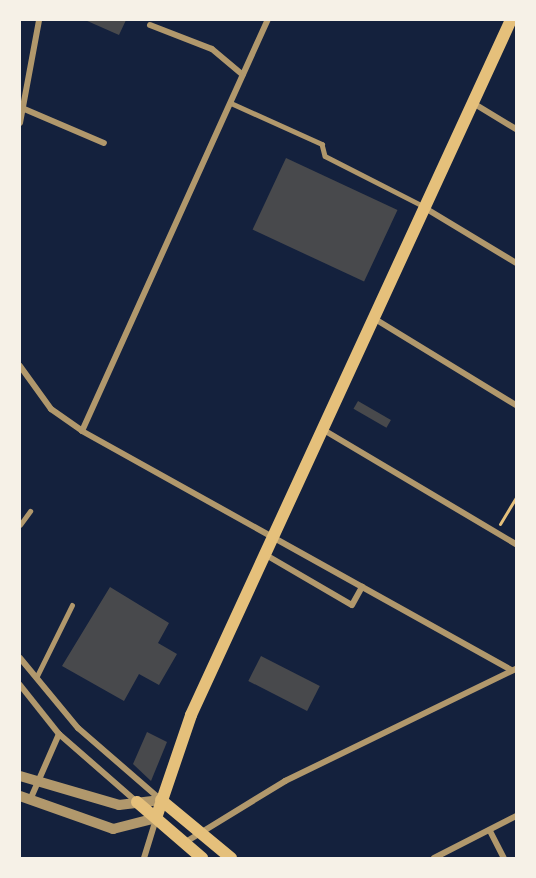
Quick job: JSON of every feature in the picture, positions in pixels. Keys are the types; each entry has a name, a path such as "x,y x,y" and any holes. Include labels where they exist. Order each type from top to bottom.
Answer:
{"main road":[{"path":"156,818 191,715 274,540 322,429 375,319 511,20"},
{"path":"161,800 231,858"},
{"path":"137,802 202,858"}],"street":[{"path":"20,123 39,20"},
{"path":"82,431 268,20"},
{"path":"150,25 212,49 243,75"},
{"path":"473,103 516,129"},
{"path":"22,108 104,143"},
{"path":"425,208 516,263"},
{"path":"375,319 516,405"},
{"path":"20,366 51,409 82,431 274,540 514,669"},
{"path":"322,429 516,544"},
{"path":"266,555 352,605 362,587"},
{"path":"20,658 78,728 161,800"},
{"path":"184,843 354,744 514,669"},
{"path":"20,685 59,734 137,802"},
{"path":"59,734 37,782 25,798 113,829 156,818"},
{"path":"20,776 119,805 161,800"},
{"path":"434,858 516,816"},
{"path":"144,858 156,818"},
{"path":"489,831 504,858"}],"lane":[{"path":"231,103 322,144 326,156 425,208"},
{"path":"20,525 30,511"},
{"path":"36,678 72,605"}],"path":[{"path":"495,531 516,498"}],"building":[{"path":"85,20 126,20 119,35"},
{"path":"286,158 397,210 364,282 253,230"},
{"path":"358,401 391,420 386,428 354,409"},
{"path":"110,587 169,623 158,643 177,654 159,685 139,674 124,701 62,666"},
{"path":"261,656 320,686 307,711 248,681"},
{"path":"147,732 167,742 151,781 133,764"}]}
